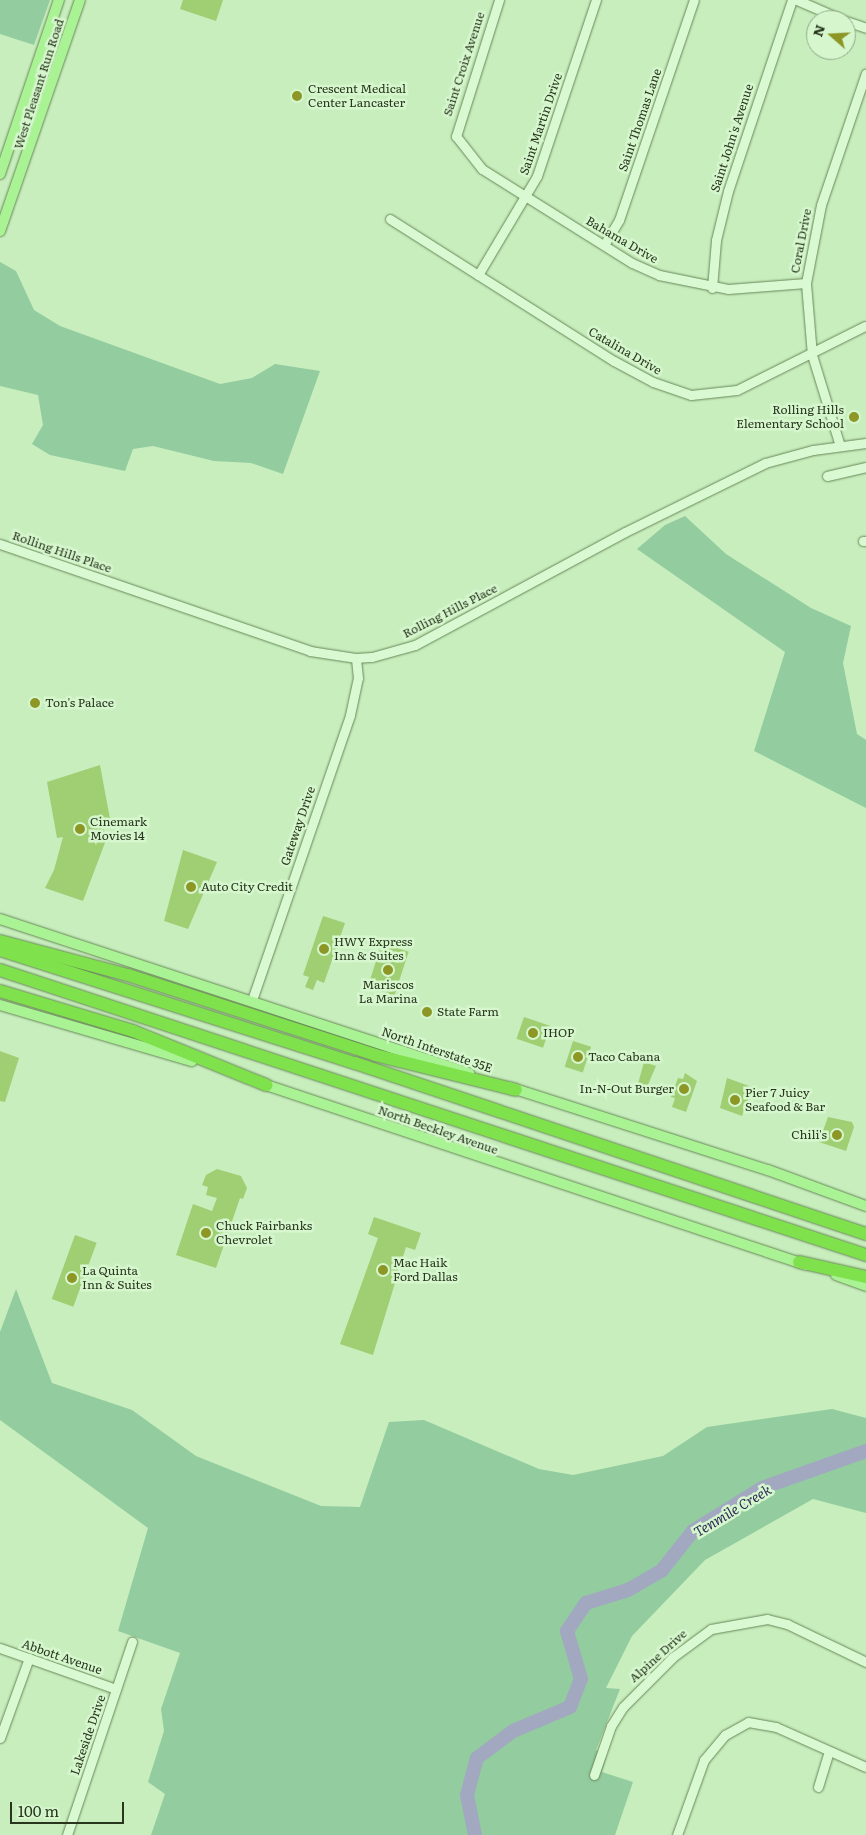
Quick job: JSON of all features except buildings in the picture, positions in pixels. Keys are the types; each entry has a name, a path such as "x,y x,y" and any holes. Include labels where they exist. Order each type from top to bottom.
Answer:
{"highway":[{"path":"0,941 128,975 375,1055 516,1090"},
{"path":"0,950 308,1048 866,1234"},
{"path":"0,970 866,1255"},
{"path":"0,990 133,1032 266,1085"},
{"path":"799,1262 866,1277"}],"main road":[{"name":"West Pleasant Run Road","path":"0,174 59,0"},
{"name":"West Pleasant Run Road","path":"0,231 3,214 80,0"},
{"path":"48,33 66,40"},
{"name":"North Interstate 35E","path":"0,919 252,1000 516,1090 768,1170 866,1206"},
{"name":"North Beckley Avenue","path":"0,1005 138,1043 799,1262 866,1286"}],"street":[{"name":"Saint Croix Avenue","path":"456,136 499,0"},
{"name":"Saint Martin Drive","path":"478,275 537,176 596,0"},
{"name":"Saint Thomas Lane","path":"604,245 620,220 694,0"},
{"name":"Saint John's Avenue","path":"712,288 716,240 728,191 792,0"},
{"path":"797,0 821,10"},
{"name":"Coral Drive","path":"840,446 812,355 806,284 821,205 866,73"},
{"name":"Bahama Drive","path":"456,136 482,169 650,272 712,288 806,284"},
{"name":"Catalina Drive","path":"390,219 614,361 653,382 691,395 737,390 812,355 865,326"},
{"name":"Rolling Hills Place","path":"0,544 310,651 356,658 415,644 728,479 778,459 840,446 866,444"},
{"path":"826,476 866,467"},
{"name":"Gateway Drive","path":"252,1000 350,715 358,678 356,658"},
{"name":"Alpine Drive","path":"594,1775 612,1726 623,1707 673,1657 711,1629 767,1620 787,1624 866,1662"},
{"name":"Lakeside Drive","path":"67,1835 132,1642"},
{"name":"Abbott Avenue","path":"0,1648 116,1689"},
{"path":"0,1738 29,1658"},
{"path":"677,1835 704,1760 713,1746 738,1726 748,1722 776,1727 866,1767"},
{"path":"818,1787 830,1752"}],"green space":[{"path":"0,0 50,0 34,45 0,34"},
{"path":"0,262 16,271 34,310 60,326 220,384 252,378 275,364 320,371 283,474 251,463 214,461 153,446 133,449 125,471 50,455 32,444 43,425 38,395 0,386"},
{"path":"685,516 726,554 811,608 851,626 843,663 857,734 866,740 866,808 754,751 785,652 637,549 665,525"},
{"path":"16,1289 52,1383 132,1410 196,1456 321,1506 360,1507 389,1422 424,1420 539,1469 573,1475 663,1456 707,1427 832,1409 866,1418 866,1513 813,1499 705,1560 632,1636 606,1688 620,1689 596,1750 607,1754 602,1772 633,1782 615,1835 151,1835 165,1794 148,1782 164,1731 161,1709 180,1653 118,1631 148,1528 0,1420 0,1332"}],"waterway":[{"name":"Tenmile Creek","path":"475,1835 467,1795 477,1758 513,1731 570,1707 581,1679 567,1631 586,1603 628,1590 662,1570 693,1531 762,1488 866,1451"}],"place":[{"name":"Crescent Medical Center Lancaster","path":"297,96"},
{"name":"Rolling Hills Elementary School","path":"854,417"},
{"name":"Ton's Palace","path":"35,703"},
{"name":"Cinemark Movies 14","path":"80,829"},
{"name":"Auto City Credit","path":"191,887"},
{"name":"HWY Express Inn & Suites","path":"324,949"},
{"name":"Mariscos La Marina","path":"388,970"},
{"name":"State Farm","path":"427,1012"},
{"name":"IHOP","path":"533,1033"},
{"name":"Taco Cabana","path":"578,1057"},
{"name":"In-N-Out Burger","path":"684,1089"},
{"name":"Pier 7 Juicy Seafood & Bar","path":"735,1100"},
{"name":"Chili's","path":"837,1135"},
{"name":"Chuck Fairbanks Chevrolet","path":"206,1233"},
{"name":"Mac Haik Ford Dallas","path":"383,1270"},
{"name":"La Quinta Inn & Suites","path":"72,1278"}]}
